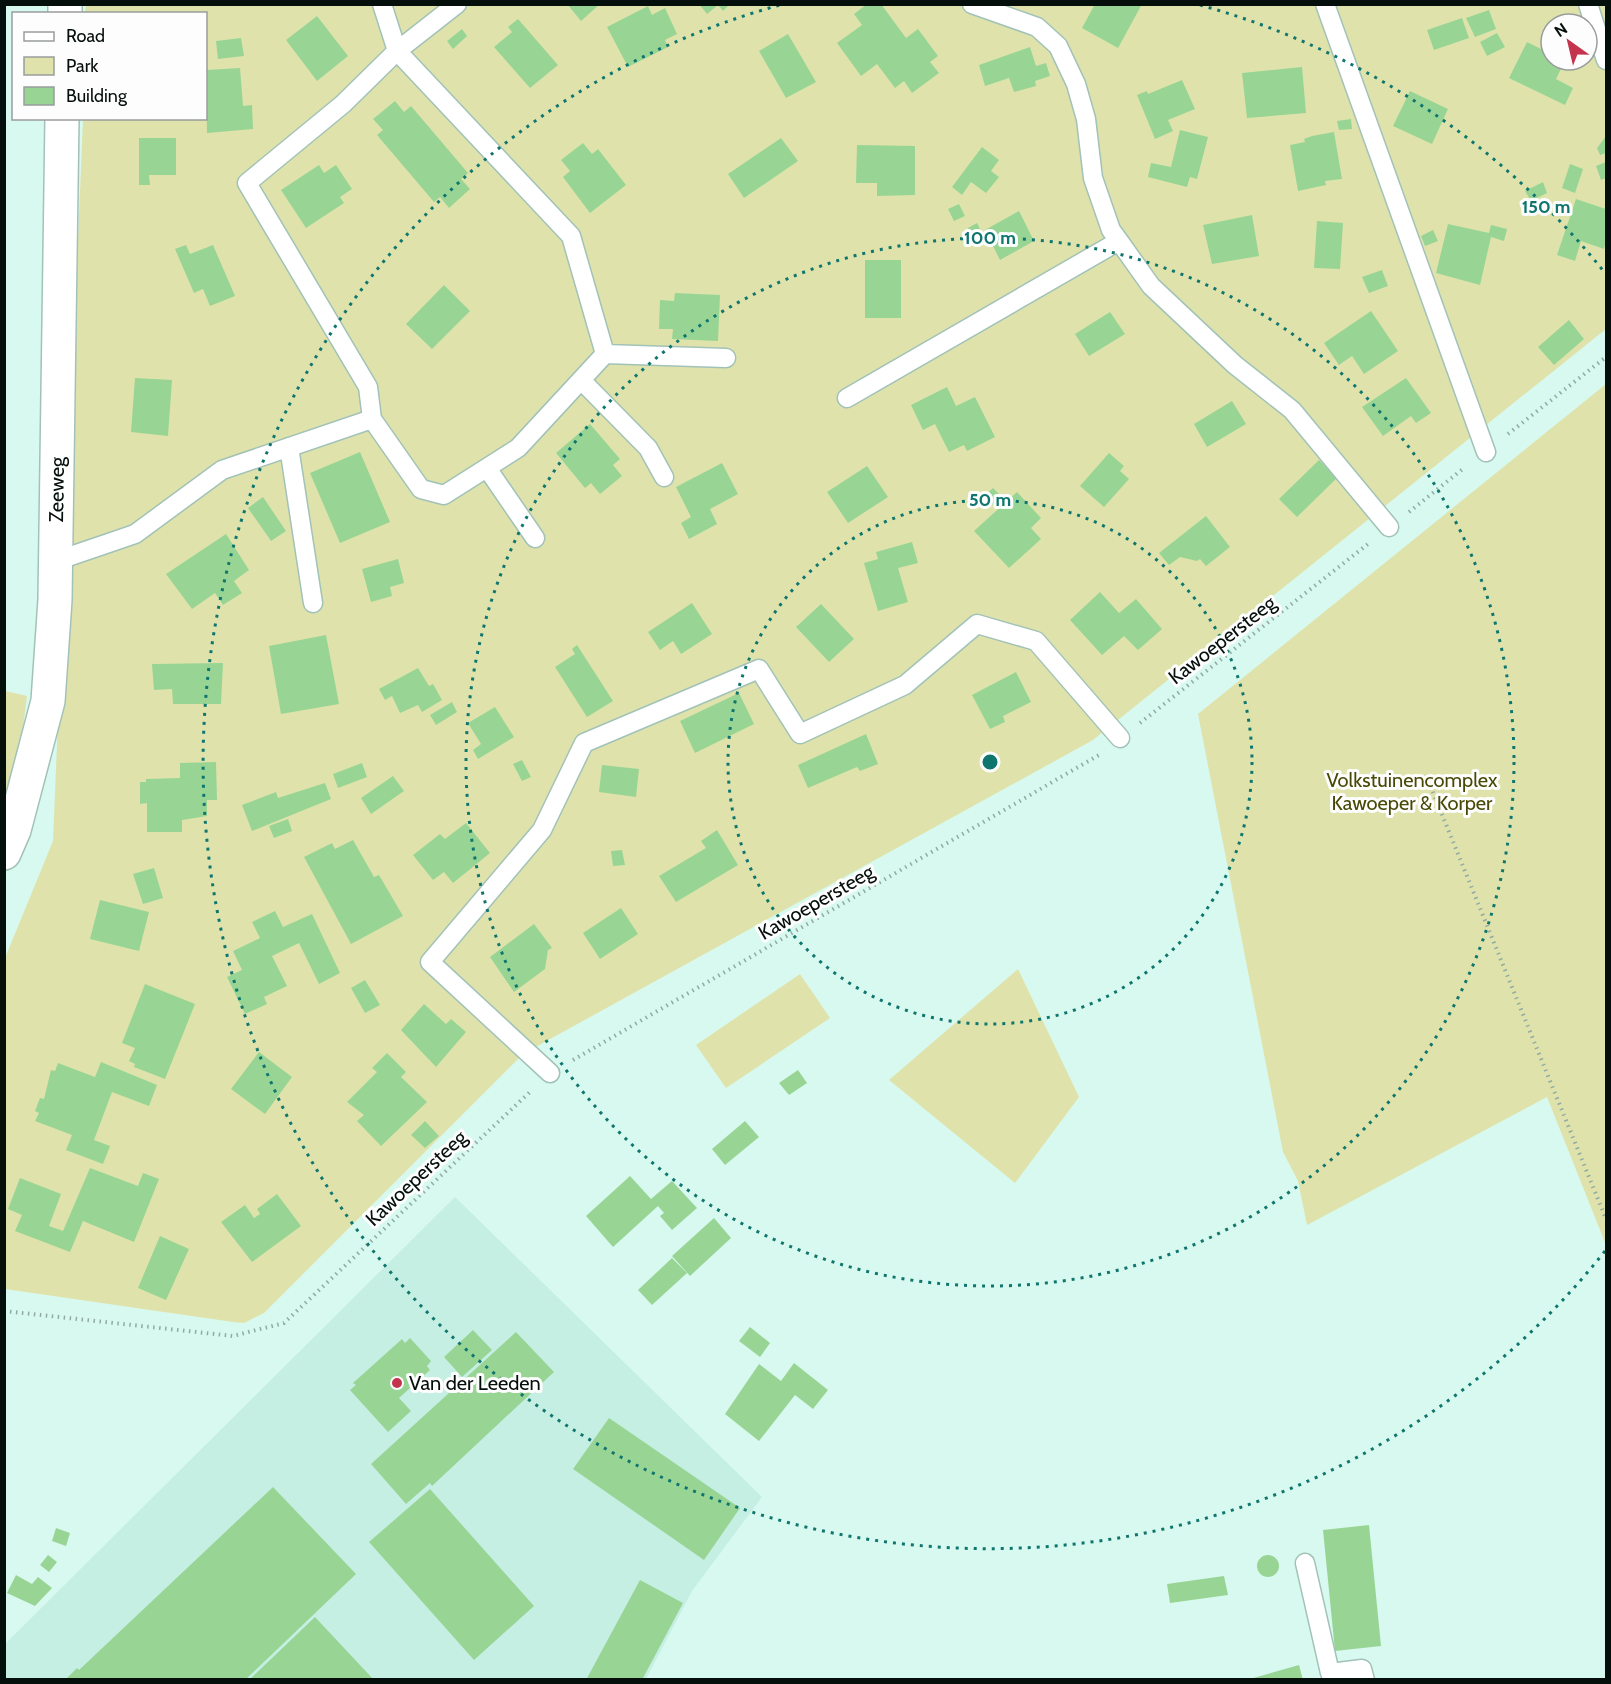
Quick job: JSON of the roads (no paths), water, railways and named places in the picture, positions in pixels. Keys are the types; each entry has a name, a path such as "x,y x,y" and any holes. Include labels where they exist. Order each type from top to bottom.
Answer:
{"street":[{"name":"Zeeweg","path":"4,853 14,830 48,701 56,561 62,120"}],"lane":[{"path":"382,4 397,51 571,236 605,354"},
{"path":"457,4 397,51 343,104 247,183 368,387 372,419 421,489 444,495 518,448 605,354 726,358"},
{"path":"972,4 1036,27 1058,46 1076,84 1086,119 1094,178 1111,230 1151,286 1235,365 1292,410 1389,527"},
{"path":"1325,4 1486,452"},
{"path":"1588,4 1606,60"},
{"path":"847,398 1119,241"},
{"path":"581,380 648,448 664,477"},
{"path":"56,561 135,534 222,470 372,419"},
{"path":"289,447 314,603"},
{"path":"487,468 535,538"},
{"path":"550,1073 430,962 542,830 585,743 759,669 800,734 904,685 977,624 1036,641 1120,738"},
{"path":"1305,1563 1330,1673 1362,1669 1365,1680"}],"place":[{"name":"Van der Leeden","path":"397,1383"}],"park label":[{"name":"Volkstuinencomplex Kawoeper & Korper","path":"1412,792"}]}
